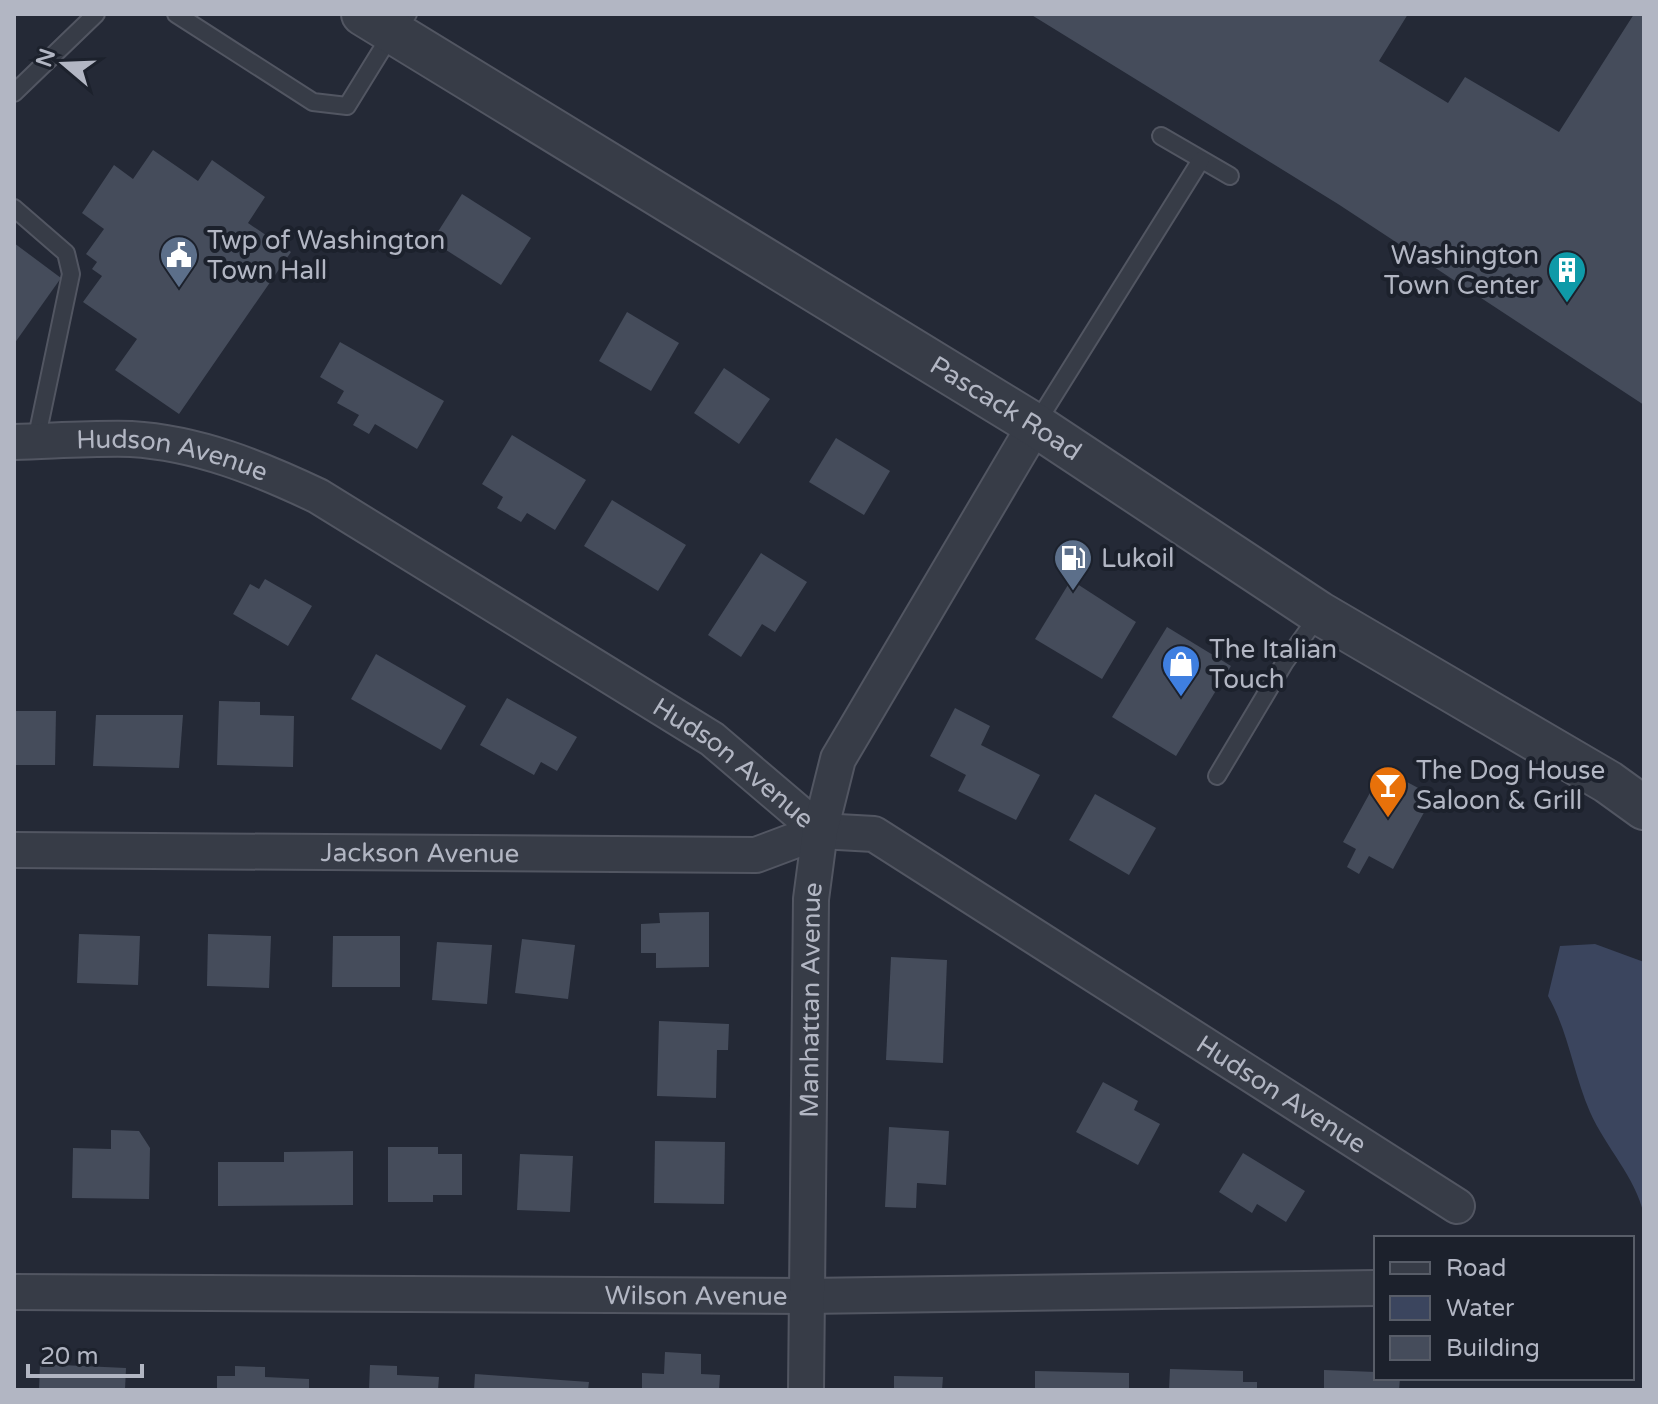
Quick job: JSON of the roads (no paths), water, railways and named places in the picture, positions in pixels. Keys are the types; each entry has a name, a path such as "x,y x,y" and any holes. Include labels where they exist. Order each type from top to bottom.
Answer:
{"street":[{"name":"Pascack Road","path":"388,20 1035,425 1319,613 1608,782 1644,808"},
{"name":"Manhattan Avenue","path":"806,1390 811,899 820,831 838,759 1035,425"},
{"name":"Hudson Avenue","path":"25,441 132,439 192,448 258,468 318,496 712,739 820,831 874,834 1457,1206"},
{"name":"Jackson Avenue","path":"14,850 756,855 820,831"},
{"name":"Wilson Avenue","path":"14,1292 806,1296 1374,1288"}],"lane":[{"path":"14,93 96,14"},
{"path":"176,14 313,102 347,106 388,20"},
{"path":"1161,136 1230,176"},
{"path":"1035,425 1201,160"},
{"path":"14,208 66,253 71,274 25,441"},
{"path":"1217,776 1285,662 1319,613"}],"water":[{"path":"1595,944 1644,962 1644,1215 1634,1188 1590,1112 1561,1024 1548,996 1560,946"}],"place":[{"name":"Twp of Washington Town Hall","path":"179,289"},
{"name":"Washington Town Center","path":"1567,304"},
{"name":"Lukoil","path":"1073,592"},
{"name":"The Italian Touch","path":"1181,698"},
{"name":"The Dog House Saloon & Grill","path":"1388,819"}]}
